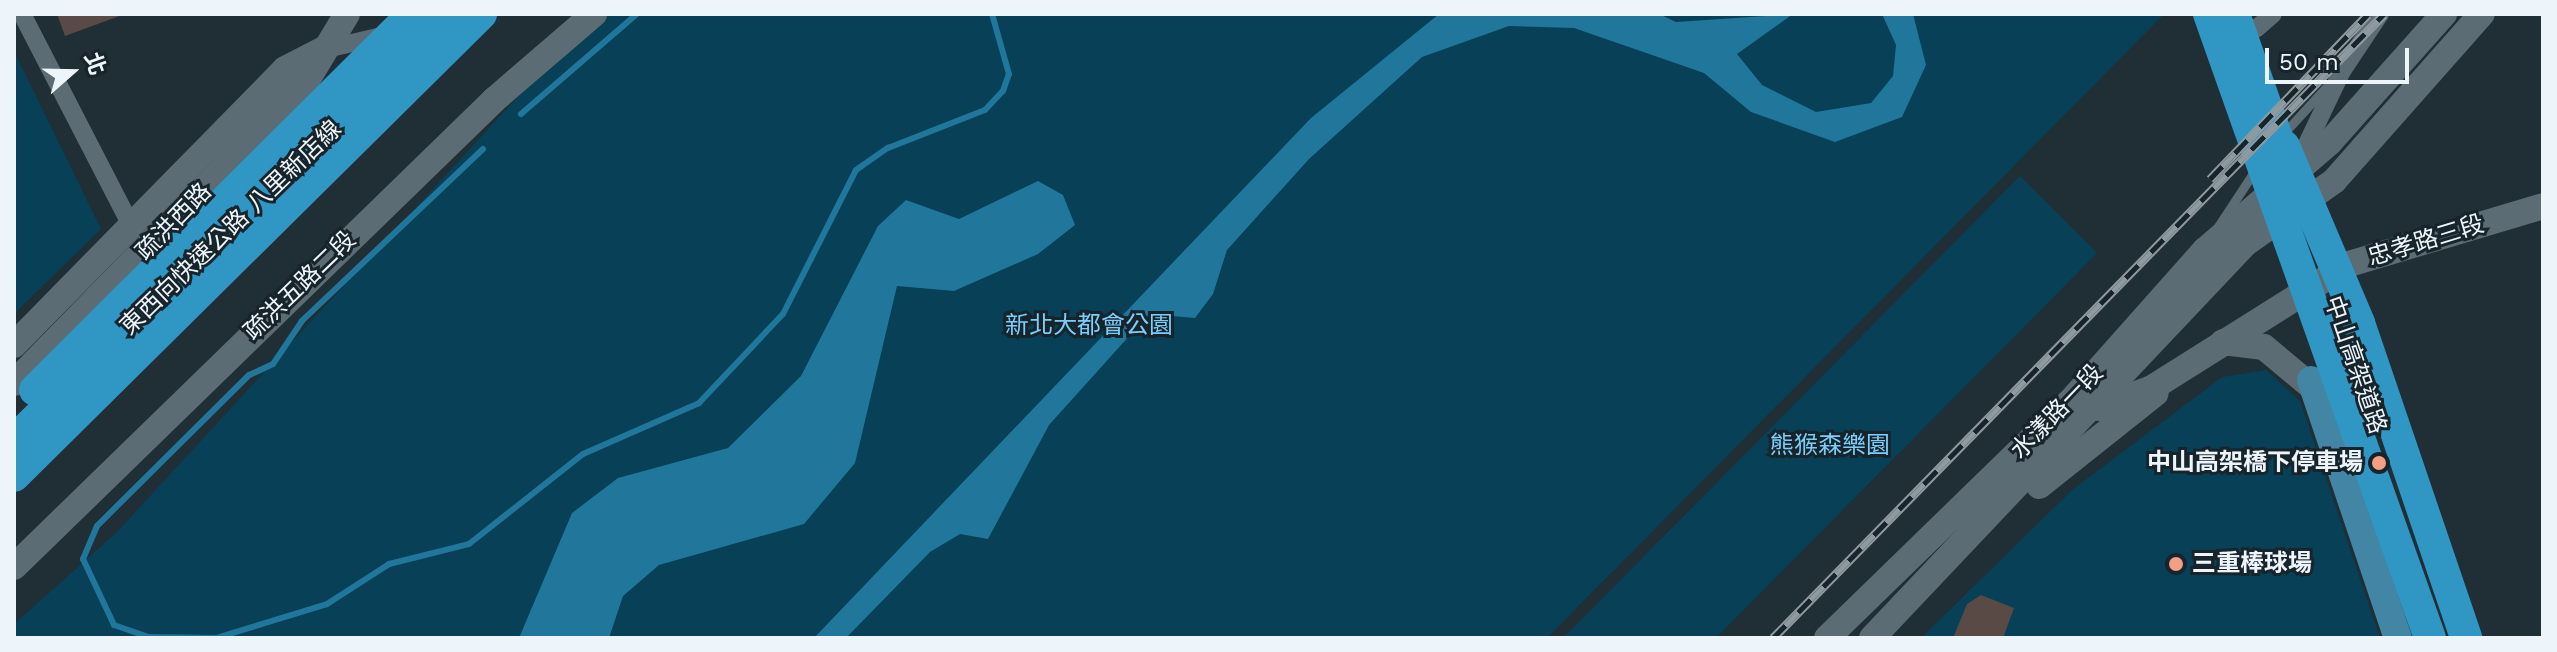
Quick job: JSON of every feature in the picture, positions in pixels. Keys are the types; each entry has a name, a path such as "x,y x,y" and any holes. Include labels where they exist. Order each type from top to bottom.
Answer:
{"highway":[{"path":"256,167 391,14"},
{"name":"東西向快速公路 八里新店線","path":"14,412 256,167 413,14"},
{"name":"東西向快速公路 八里新店線","path":"14,441 446,14"},
{"path":"14,476 481,14"},
{"path":"2225,17 2253,101 2410,638"},
{"path":"2253,101 2359,323 2466,638"},
{"name":"中山高架道路","path":"2253,101 2430,638"},
{"name":"中山高架道路","path":"2253,101 2448,638"}],"main road":[{"path":"2418,638 2276,221 2295,196 2341,269 2478,638"},
{"path":"2341,269 2454,638"},
{"path":"2311,380 2398,638"}],"street":[{"path":"22,14 132,227"},
{"path":"322,50 421,28 439,14"},
{"name":"疏洪五路二段","path":"14,567 482,111 594,14"},
{"path":"2225,17 2257,28 2273,14"},
{"path":"2295,196 2342,71 2380,14"},
{"path":"2295,196 2444,14"},
{"path":"2295,196 2482,14"},
{"name":"疏洪西路","path":"14,383 303,87 344,15"},
{"name":"疏洪西路","path":"14,345 285,69 322,50"},
{"name":"水漾路一段","path":"1872,638 1963,545 2082,406 2205,250 2295,196"},
{"name":"忠孝路三段","path":"2192,362 2341,269 2543,206"},
{"name":"水漾路一段","path":"1827,638 2082,406 2245,244 2276,221"},
{"path":"2223,342 2264,347 2311,380 2351,437"},
{"path":"2082,406 2192,362"},
{"path":"1963,545 2192,362"}],"lane":[{"path":"2205,250 2234,195 2342,71"}],"green space":[{"name":"新北大都會公園","path":"594,14 2164,14 1547,638 14,638 14,624 116,533"},
{"path":"14,51 101,229 14,314"},
{"name":"熊猴森樂園","path":"2020,176 2097,253 1716,638 1563,638"},
{"name":"三重棒球場","path":"2266,370 2300,401 2380,638 1921,638 2072,490 2222,377"}],"shaded area":[{"path":"1439,14 1659,14 1676,22 1793,14 1737,54 1762,85 1816,112 1871,103 1893,76 1896,45 1882,14 1913,14 1926,65 1902,117 1835,142 1751,112 1704,73 1574,28 1509,26 1422,57 1309,159 1227,250 1213,294 1195,318 1149,314 1049,425 988,539 960,534 930,552 846,638 814,638 1311,118"},
{"path":"1038,181 1063,195 1075,225 1038,254 954,291 897,286 855,463 804,524 659,565 623,596 609,638 519,638 572,513 618,478 728,448 801,376 878,226 906,200 959,219"}],"building":[{"path":"57,14 125,14 65,36"},
{"path":"1981,595 2014,608 2003,638 1953,638 1967,604"}],"waterway":[{"path":"521,114 637,14"},
{"path":"483,149 302,321 273,364 249,375 97,526 83,559 114,625 148,637 216,638 327,604 389,564 469,544 583,454 699,403 783,314 856,170 888,148 985,110 1003,91 1009,74 992,14"}],"railway":[{"path":"2210,179 2368,14"},
{"path":"1773,638 2384,14"}],"place":[{"name":"中山高架橋下停車場","path":"2379,463"},
{"name":"三重棒球場","path":"2176,564"}]}
